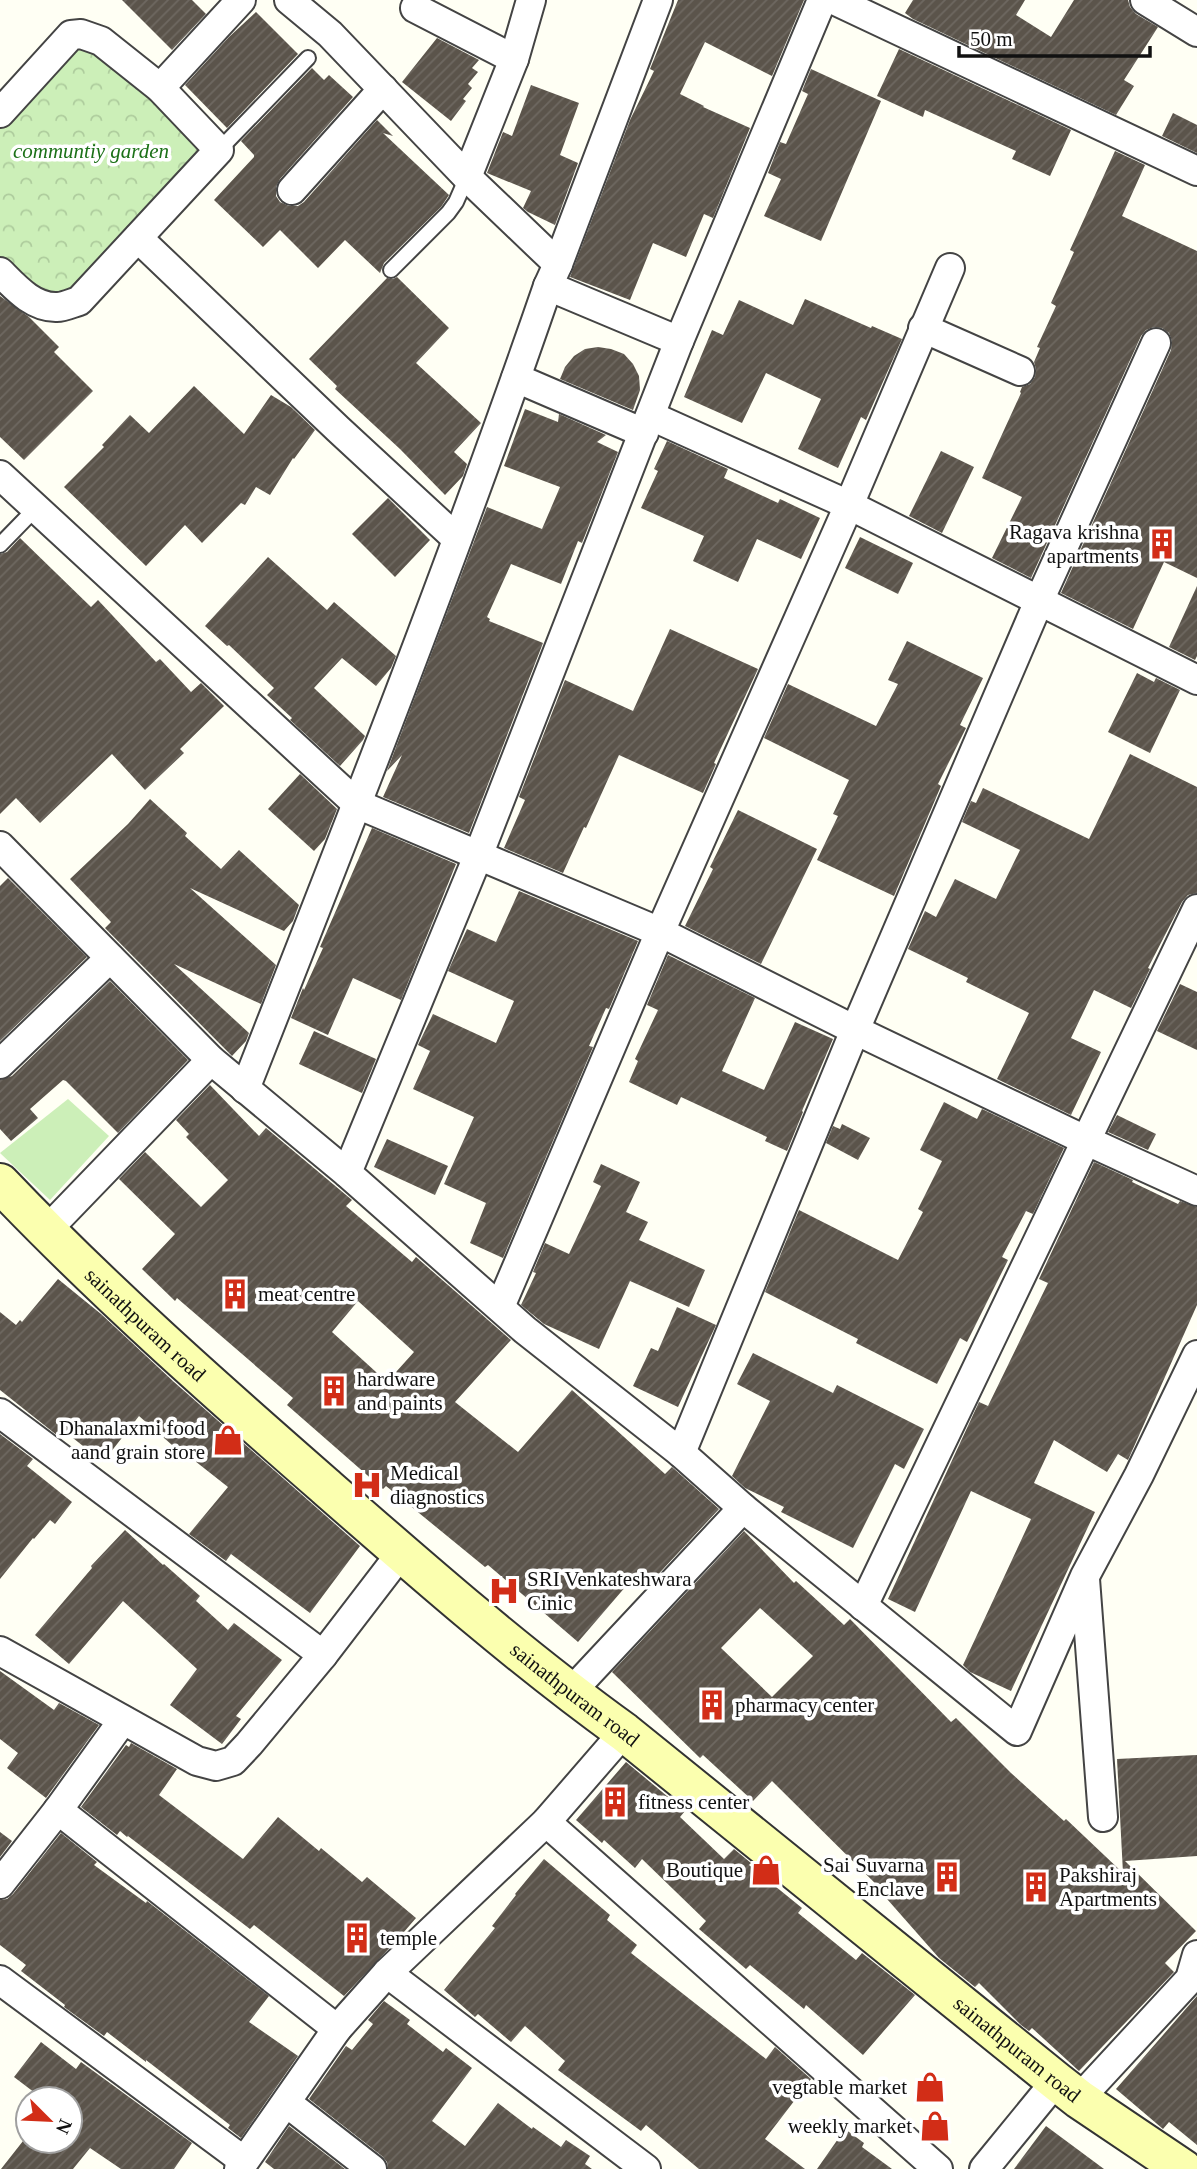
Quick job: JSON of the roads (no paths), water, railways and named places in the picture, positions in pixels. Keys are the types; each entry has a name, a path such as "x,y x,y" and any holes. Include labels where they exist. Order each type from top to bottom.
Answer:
{"street":[{"path":"160,88 241,0"},
{"path":"289,0 330,34 383,89 467,177 553,275 679,341"},
{"path":"467,177 514,59 531,0"},
{"path":"245,1089 357,804 658,0"},
{"path":"347,1173 478,856 679,341 822,0"},
{"path":"834,0 1197,171"},
{"path":"1145,0 1197,32"},
{"path":"415,8 514,59"},
{"path":"0,272 24,296 41,303 57,307 79,301 219,150 160,88 102,41 81,34 71,36 1,110"},
{"path":"292,190 383,89"},
{"path":"138,238 457,539"},
{"path":"500,1307 660,932 849,505 950,268"},
{"path":"923,328 1020,371"},
{"path":"681,1453 855,1030 1039,601 1156,343"},
{"path":"516,378 648,424 849,505 1197,680"},
{"path":"0,475 357,804 660,932 855,1030 1197,1191"},
{"path":"0,846 211,1060 347,1173 500,1307 1017,1731 1085,1576 1139,1475 1197,1355"},
{"path":"863,1605 1197,909"},
{"path":"0,1064 110,958"},
{"path":"46,1231 211,1060"},
{"name":"sainathpuram road","path":"0,1182 46,1231 206,1382 570,1693 624,1732 1067,2090 1183,2169"},
{"path":"0,1413 323,1655"},
{"path":"570,1693 743,1508"},
{"path":"0,1651 197,1761 216,1766 225,1764 233,1761 249,1744 323,1655 402,1552"},
{"path":"1085,1576 1103,1817"},
{"path":"0,1884 58,1810 122,1720"},
{"path":"0,1980 241,2165 337,2029 387,1973 546,1822 624,1732"},
{"path":"58,1810 337,2029"},
{"path":"546,1822 937,2169"},
{"path":"984,2169 1190,1979 1197,1955"},
{"path":"387,1973 646,2169"},
{"path":"287,2103 372,2169"}],"lane":[{"path":"219,150 309,58"},
{"path":"391,270 448,213 467,177"},
{"path":"0,545 36,508"}],"place":[{"name":"Ragava krishna apartments","path":"1162,544"},
{"name":"meat centre","path":"235,1294"},
{"name":"hardware and paints","path":"334,1391"},
{"name":"Dhanalaxmi food aand grain store","path":"228,1440"},
{"name":"Medical diagnostics","path":"367,1485"},
{"name":"SRI Venkateshwara Cinic","path":"504,1591"},
{"name":"pharmacy center","path":"712,1705"},
{"name":"fitness center","path":"615,1802"},
{"name":"Boutique","path":"766,1870"},
{"name":"Sai Suvarna Enclave","path":"947,1877"},
{"name":"Pakshiraj Apartments","path":"1036,1887"},
{"name":"temple","path":"357,1938"},
{"name":"vegtable market","path":"930,2087"},
{"name":"weekly market","path":"935,2126"}],"park label":[{"name":"communtiy garden","path":"91,151"}]}
